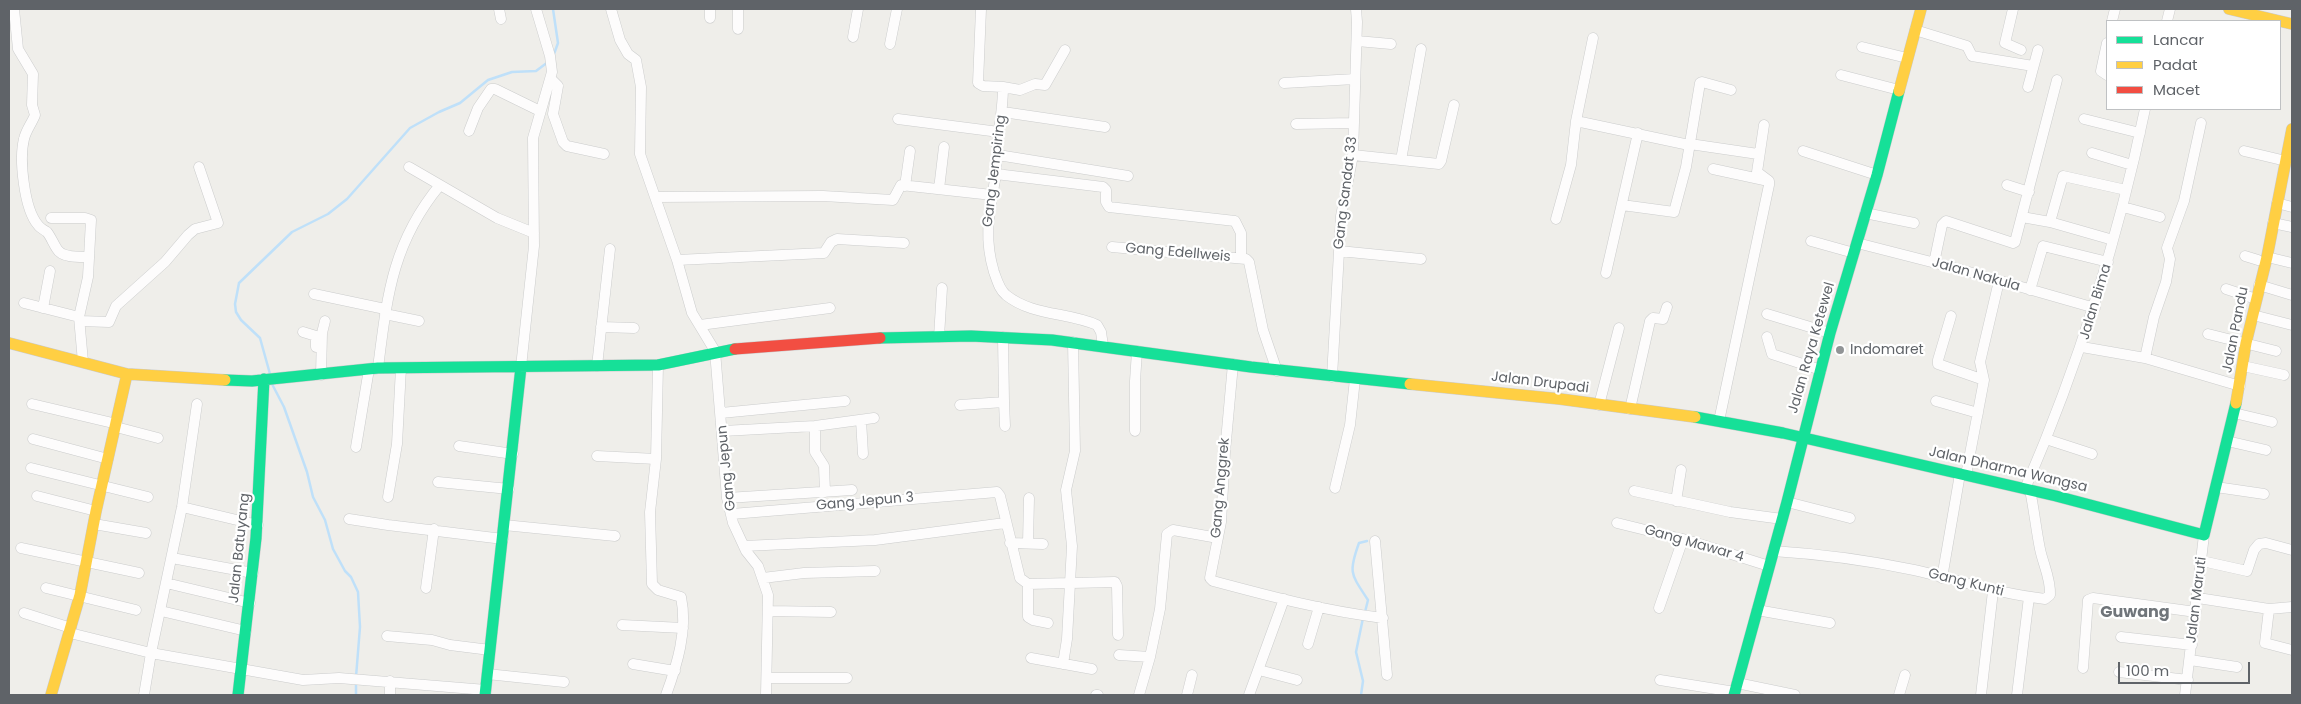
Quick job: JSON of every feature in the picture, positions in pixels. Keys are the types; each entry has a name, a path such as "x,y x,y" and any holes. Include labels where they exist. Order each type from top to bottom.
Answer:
{"street":[{"path":"14,9 18,49 33,74 32,105 35,115 26,132 23,154 24,179 31,213 38,226 50,236 57,250 63,254 89,257"},
{"path":"24,614 70,631 150,653 303,680 348,678 390,681 486,694 513,454 534,233 533,138 551,79 550,56 536,9"},
{"path":"611,9 620,40 628,54 636,60 641,88 640,154 677,260 692,313 715,351"},
{"path":"738,9 738,29"},
{"path":"854,37 858,9"},
{"path":"890,44 898,9"},
{"path":"981,9 978,83 983,86 1020,90 1035,84 1045,85 1065,50"},
{"name":"Gang Sandat 33","path":"1332,377 1341,216 1353,155 1357,41 1356,9"},
{"name":"Jalan Raya Ketewel","path":"1735,690 1787,502 1830,333 1856,248 1921,9"},
{"path":"2014,9 2005,43 2021,50"},
{"path":"2229,9 2252,12 2274,20"},
{"path":"1915,30 1968,46 1972,56 2034,66"},
{"path":"1556,219 1576,141 1576,121 1593,38"},
{"path":"1357,41 1391,44"},
{"path":"1862,47 1907,58"},
{"path":"2106,48 2101,71 2106,75"},
{"path":"1401,160 1421,49"},
{"path":"2028,87 2038,50"},
{"path":"1841,75 1899,90"},
{"path":"551,79 558,86 553,114 563,142 567,146 604,154"},
{"path":"1284,84 1355,79"},
{"path":"1934,263 1944,222 2013,243 2016,241 2057,80"},
{"path":"1622,205 1674,212 1686,167 1700,82 1730,90"},
{"name":"Gang Jempiring","path":"1003,87 1003,112 999,132 996,174 987,226 988,252 998,284 1006,295 1022,304 1054,315 1097,325 1101,332 1103,346"},
{"path":"469,131 478,108 492,89 496,89 540,111"},
{"path":"1353,155 1437,164 1442,161 1454,105"},
{"name":"Jalan Bima","path":"2027,489 2082,347 2123,207 2145,110"},
{"path":"1003,112 1105,127"},
{"path":"898,119 999,132"},
{"path":"2084,119 2140,133"},
{"path":"1576,121 1690,144 1758,154"},
{"path":"1296,124 1354,122"},
{"path":"2145,358 2154,317 2166,282 2170,258 2167,248 2184,202 2201,123"},
{"path":"1764,124 1758,154 1757,172 1770,182"},
{"name":"Jalan Pandu","path":"2204,535 2240,386 2262,259 2290,150 2292,130"},
{"path":"1606,273 1638,133"},
{"path":"938,189 944,147"},
{"path":"905,186 910,151"},
{"path":"1803,151 1876,175"},
{"path":"2244,151 2286,161"},
{"path":"2092,153 2132,165"},
{"path":"998,155 1128,176"},
{"path":"24,303 80,319 109,322 116,306 165,262 191,232 214,225 218,221 199,166"},
{"path":"409,167 497,218 534,233"},
{"path":"1713,169 1770,182"},
{"path":"996,174 1103,187 1106,190 1106,202 1109,207 1235,221 1240,233 1241,258"},
{"path":"2050,222 2061,178 2064,176 2126,190"},
{"path":"1720,421 1770,182"},
{"path":"356,447 394,269 415,219 440,185"},
{"path":"2007,185 2029,192"},
{"path":"656,197 823,196 893,200 900,186 992,195"},
{"path":"2277,203 2292,207"},
{"path":"2123,207 2160,217"},
{"path":"1865,213 1914,223"},
{"path":"2022,217 2050,222 2114,240"},
{"path":"51,218 86,218 91,220 88,277 80,319 83,362"},
{"path":"2272,222 2292,227"},
{"path":"677,260 824,253 831,242 837,239 904,243"},
{"name":"Jalan Nakula","path":"1811,241 1934,263 2094,308"},
{"name":"Gang Edellweis","path":"1112,246 1241,258 1249,262 1263,330 1275,371"},
{"path":"2030,290 2043,246 2108,262"},
{"path":"597,366 610,249"},
{"path":"1339,251 1421,259"},
{"path":"2245,256 2292,263"},
{"path":"43,308 50,270"},
{"path":"1942,578 1978,413 1984,380 1980,362 1998,281"},
{"path":"2259,285 2292,295"},
{"path":"939,337 942,288"},
{"path":"2226,289 2256,299"},
{"path":"314,294 420,321"},
{"path":"1630,409 1650,321 1653,318 1663,319 1667,307"},
{"path":"700,325 830,308"},
{"path":"1766,314 1830,333"},
{"path":"2253,315 2292,325"},
{"path":"1951,316 1938,364 1984,380"},
{"path":"318,375 325,321"},
{"path":"601,327 634,328"},
{"path":"1599,405 1619,328"},
{"path":"303,332 316,336 318,375"},
{"path":"2208,334 2276,351"},
{"name":"Jalan Drupadi","path":"9,343 127,374 265,379 373,369 521,368 658,364 677,362 715,351 780,344 939,337 1003,337 1073,342 1275,371 1517,394 1720,421 1804,437"},
{"path":"1003,337 1005,426"},
{"path":"1767,337 1772,354 1821,370"},
{"path":"1063,664 1067,639 1072,546 1066,490 1074,451 1073,342"},
{"path":"2082,347 2145,358 2240,386"},
{"name":"Gang Jepun","path":"715,351 722,413 727,498 734,528 758,566 768,595 766,662 768,678 766,695"},
{"path":"1135,431 1134,381 1137,351"},
{"path":"658,364 656,459 650,512 652,584 658,590 681,598 683,628 674,671 666,695"},
{"name":"Gang Anggrek","path":"1233,364 1221,522 1209,576 1212,580 1284,599 1358,616 1382,618"},
{"path":"2243,366 2284,375"},
{"path":"388,498 397,444 401,368"},
{"path":"51,695 80,595 96,511 127,374"},
{"name":"Jalan Batuyang","path":"238,695 258,525 265,379"},
{"path":"1335,488 1350,425 1355,379"},
{"path":"722,413 845,401"},
{"path":"1936,401 1978,413"},
{"path":"960,405 1004,402"},
{"path":"32,404 158,438"},
{"path":"144,695 150,653 161,612 182,507 197,404"},
{"path":"2234,413 2272,422"},
{"path":"723,431 815,426 874,418"},
{"path":"861,420 863,454"},
{"path":"815,426 815,452 824,466 825,492"},
{"name":"Jalan Dharma Wangsa","path":"1804,437 2027,489 2204,535"},
{"path":"33,439 108,459"},
{"path":"2046,440 2092,454"},
{"path":"2228,441 2266,450"},
{"path":"459,446 513,454"},
{"path":"597,456 656,459"},
{"path":"31,468 148,497"},
{"path":"1676,501 1681,470"},
{"path":"438,482 509,490"},
{"path":"2216,487 2264,494"},
{"name":"Gang Kunti","path":"1773,551 1844,557 1993,591 2028,597 2048,598 2050,590 2027,489"},
{"path":"727,498 852,490"},
{"path":"1634,492 1782,519"},
{"name":"Gang Jepun 3","path":"732,514 999,493 1005,523"},
{"path":"37,496 96,511"},
{"path":"1028,543 1029,498"},
{"path":"1787,502 1850,518"},
{"path":"182,507 258,525"},
{"path":"349,519 503,538"},
{"name":"Gang Mawar 4","path":"1618,522 1683,539 1769,566"},
{"path":"744,546 875,540 1005,523 1019,576 1028,584 1070,581 1116,582 1118,635"},
{"path":"94,524 146,532"},
{"path":"504,525 615,536"},
{"path":"426,588 434,529"},
{"path":"1139,695 1150,658 1160,609 1168,532 1172,530 1218,538"},
{"name":"Jalan Maruti","path":"2185,695 2204,535"},
{"path":"1659,608 1683,539"},
{"path":"1376,541 1387,676"},
{"path":"1010,543 1043,544"},
{"path":"2202,561 2247,571 2254,550 2260,544 2292,550"},
{"path":"20,548 139,573"},
{"path":"172,558 253,573"},
{"path":"763,578 804,573 875,571"},
{"path":"166,583 250,603"},
{"path":"1028,584 1028,617 1048,623"},
{"path":"46,588 136,610"},
{"path":"1981,695 1993,591"},
{"path":"2017,695 2028,597"},
{"path":"2083,668 2088,600 2093,598 2196,612"},
{"path":"2198,598 2269,609 2292,607"},
{"path":"1249,695 1284,599"},
{"path":"1308,644 1319,607"},
{"path":"2269,609 2265,643 2292,650"},
{"path":"1757,610 1830,623"},
{"path":"769,611 831,612"},
{"path":"161,612 246,631"},
{"path":"622,625 683,628"},
{"path":"387,636 432,640 450,645 490,650"},
{"path":"2121,637 2192,645"},
{"path":"1119,655 1150,658"},
{"path":"1031,658 1092,670"},
{"path":"2190,660 2236,668"},
{"path":"633,664 674,671"},
{"path":"1258,670 1297,680"},
{"path":"2119,672 2188,680"},
{"path":"487,674 564,682"},
{"path":"1187,695 1192,675"},
{"path":"1899,695 1905,675"},
{"path":"768,678 846,678"},
{"path":"1660,680 1735,690 1795,695"},
{"path":"390,681 390,695"}],"waterway":[{"path":"553,9 558,43 554,54"},
{"path":"270,374 260,338 241,320 236,312 235,304 239,283 292,232 328,214 347,199 410,128 460,103 488,80 512,72 536,71 548,62"},
{"path":"272,384 284,407 307,472 313,497 325,520 333,549 358,592 360,627 356,677"},
{"path":"1365,612 1368,600 1353,573 1353,561 1359,543 1367,541"},
{"path":"1361,695 1363,681 1356,652 1363,618"},
{"path":"356,682 356,695"}],"traffic: fast":[{"path":"1734,695 1787,502 1830,333 1877,175 1899,91"},
{"path":"880,338 971,336 1052,340 1251,367 1410,384"},
{"path":"225,380 252,381 378,368 658,365 735,349"},
{"path":"485,695 521,367"},
{"path":"238,695 256,538 264,379"},
{"path":"1695,417 1783,433 2056,496 2204,535 2236,403"}],"traffic: slow":[{"path":"1899,91 1921,9"},
{"path":"2229,9 2275,20"},
{"path":"2281,21 2292,24"},
{"path":"2236,403 2246,343 2267,257 2292,129"},
{"path":"9,343 127,374 225,380"},
{"path":"51,695 80,595 96,511 127,374"},
{"path":"1410,384 1560,399 1695,417"}],"traffic: jam":[{"path":"735,349 880,338"}],"place":[{"name":"Indomaret","path":"1840,350"}],"district":[{"name":"Guwang","path":"2135,613"}]}
